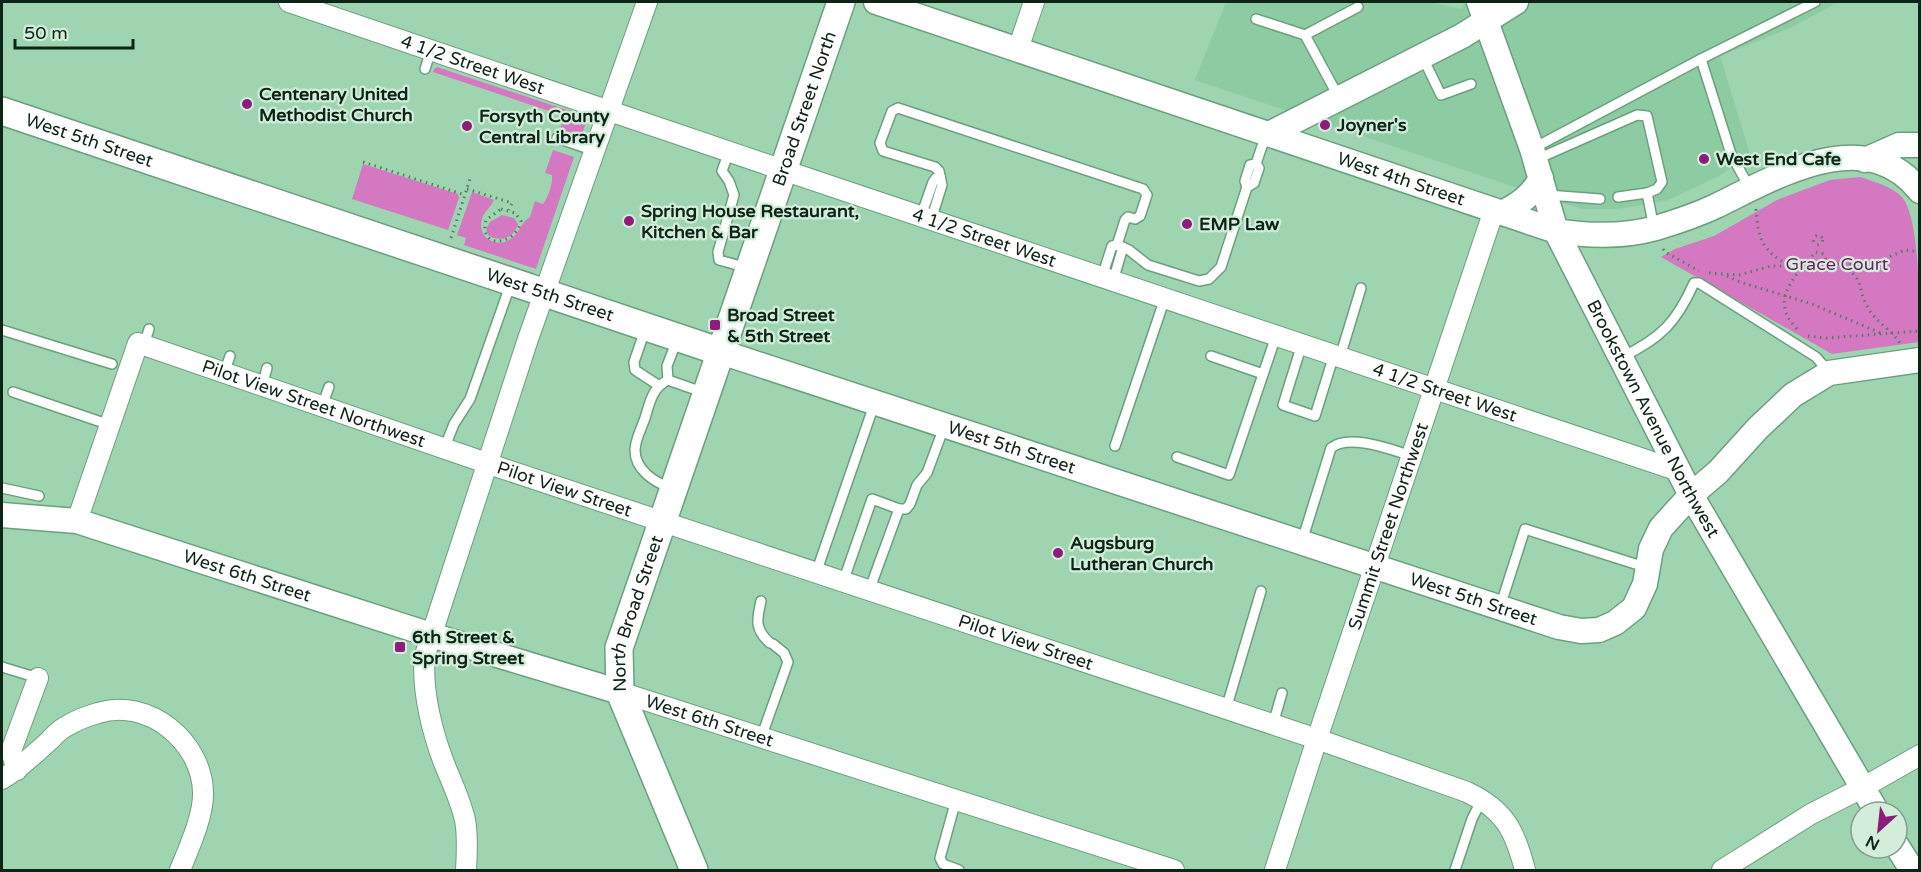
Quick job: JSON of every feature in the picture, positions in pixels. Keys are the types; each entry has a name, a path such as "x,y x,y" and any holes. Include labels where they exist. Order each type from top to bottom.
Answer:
{"main road":[{"name":"Broad Street North","path":"722,352 841,2"},
{"name":"West 5th Street","path":"2,111 722,352"},
{"name":"North Broad Street","path":"694,870 620,693 620,648 722,352"}],"street":[{"name":"4 1/2 Street West","path":"289,2 1679,471"},
{"path":"466,870 465,821 460,800 438,746 423,669 431,635 487,463 647,2"},
{"name":"West 4th Street","path":"876,2 1556,231 1581,235 1624,233 1658,239 1713,207 1753,199 1784,173 1810,163 1839,158 1865,160 1893,167 1919,188"},
{"path":"1018,50 1034,2"},
{"path":"1269,134 1462,36 1482,11 1516,2"},
{"name":"Brookstown Avenue Northwest","path":"1482,11 1538,170 1556,231 1691,495 1870,800"},
{"path":"1865,160 1899,145 1920,145"},
{"path":"1498,212 1522,203 1536,188 1538,170"},
{"name":"Summit Street Northwest","path":"1275,870 1435,389 1498,212"},
{"name":"Pilot View Street Northwest","path":"110,425 144,339 265,377 322,406 487,463"},
{"name":"West 5th Street","path":"722,352 1559,627 1581,631 1599,630 1615,623 1634,608 1645,584 1652,549 1661,528 1691,495 1718,472 1758,428 1793,395 1829,373 1911,353"},
{"path":"77,521 110,425"},
{"name":"Pilot View Street","path":"487,463 1273,724 1482,799 1495,809 1510,827 1518,842 1525,870"},
{"name":"West 6th Street","path":"2,515 77,521 956,800 1154,867 1174,870"},
{"path":"9,774 11,751 38,678"},
{"path":"9,774 63,728 101,712 130,711 157,720 169,728 193,755 199,768 203,790 203,804 180,870"},
{"path":"1722,870 1811,814 1920,755"}],"lane":[{"path":"1538,170 1701,59 1815,2"},
{"path":"1305,35 1358,7"},
{"path":"1256,19 1305,35 1339,98"},
{"path":"425,69 431,50"},
{"path":"1422,56 1441,95 1471,84"},
{"path":"1701,59 1731,154 1753,199"},
{"path":"926,218 933,182 940,176 939,171 935,167 883,151 880,143 892,111 898,108 1143,189 1147,195 1140,216 1135,219 1128,217 1125,220 1107,279"},
{"path":"1538,170 1637,115 1647,116 1662,182 1657,189 1647,194 1618,197"},
{"path":"1117,246 1148,265 1199,281 1209,279 1221,267 1247,187 1254,183 1259,168 1256,164 1269,134"},
{"path":"557,138 595,151"},
{"path":"729,151 722,171 734,195 718,252 719,260 750,269"},
{"path":"1538,170 1600,199"},
{"path":"1647,194 1658,239"},
{"path":"444,449 454,424 470,399 512,281"},
{"path":"1621,358 1661,334 1673,321 1694,283 1699,283 1816,357 1829,373"},
{"path":"1302,344 1283,405 1315,416 1361,288"},
{"path":"1115,446 1165,298"},
{"path":"646,326 634,362 634,370 658,385"},
{"path":"2,330 112,364"},
{"path":"1177,457 1229,475 1276,336"},
{"path":"668,380 667,366 678,337"},
{"path":"1211,356 1263,374"},
{"path":"675,489 655,482 640,466 635,449 652,395 658,385 668,380 707,394"},
{"path":"322,406 328,387"},
{"path":"13,392 110,425"},
{"path":"816,573 874,402"},
{"path":"843,582 872,499 899,509 906,509 917,485 927,473 944,425"},
{"path":"1302,543 1331,448 1337,443 1351,442 1380,446 1413,456"},
{"path":"2,488 39,496"},
{"path":"869,591 899,509"},
{"path":"1500,607 1525,529 1648,567"},
{"path":"1226,709 1261,591"},
{"path":"761,601 757,620 761,635 784,653 788,662 761,738"},
{"path":"2,667 38,678"},
{"path":"1273,724 1282,693"},
{"path":"1455,870 1472,819 1482,799"},
{"path":"956,800 940,858 943,864 959,870"}],"path":[{"path":"363,162 465,195"},
{"path":"449,243 470,179"},
{"path":"467,189 512,203 509,210"},
{"path":"1753,199 1757,228 1765,247 1773,257 1791,266"},
{"path":"501,208 509,210 521,220 517,231 502,241 487,237 484,229 489,216 501,208"},
{"path":"1658,239 1665,252 1699,271 1724,275 1739,275 1771,266 1804,266 1820,269 1826,264 1872,264 1905,250 1920,252"},
{"path":"1817,253 1818,244"},
{"path":"1826,264 1823,254 1812,255 1786,288 1784,295 1786,311 1792,324 1801,333 1827,338 1920,331"},
{"path":"1841,265 1855,274 1866,305 1873,316 1911,353"},
{"path":"1724,275 1812,304 1885,334"}],"shaded area":[{"path":"1226,2 1430,2 1461,9 1466,2 1838,2 1790,28 1720,56 1750,154 1719,176 1668,200 1618,209 1583,209 1195,80"}],"green space":[{"path":"437,67 588,117 580,140 559,133 564,116 433,72"},
{"path":"553,150 574,157 536,269 464,245 466,238 457,235 472,192 494,200 481,222 482,231 487,238 501,243 516,234 530,217 535,201 543,204 547,198 552,175 545,173"},
{"path":"363,164 458,194 459,198 448,230 352,199"},
{"name":"Grace Court","path":"1860,177 1893,190 1902,197 1908,209 1913,225 1918,266 1919,342 1832,354 1661,257 1675,249 1714,236 1777,200 1830,180"},
{"path":"357,215 534,273 533,276 356,218"},
{"path":"502,215 514,218 518,224 510,236 497,239 488,235 486,229 490,222"}],"place":[{"name":"Centenary United Methodist Church","path":"247,104"},
{"name":"Joyner's","path":"1325,125"},
{"name":"Forsyth County Central Library","path":"467,126"},
{"name":"West End Cafe","path":"1704,159"},
{"name":"Spring House Restaurant, Kitchen & Bar","path":"629,221"},
{"name":"EMP Law","path":"1187,224"},
{"name":"Broad Street & 5th Street","path":"715,325"},
{"name":"Augsburg Lutheran Church","path":"1058,553"},
{"name":"6th Street & Spring Street","path":"400,647"}]}
